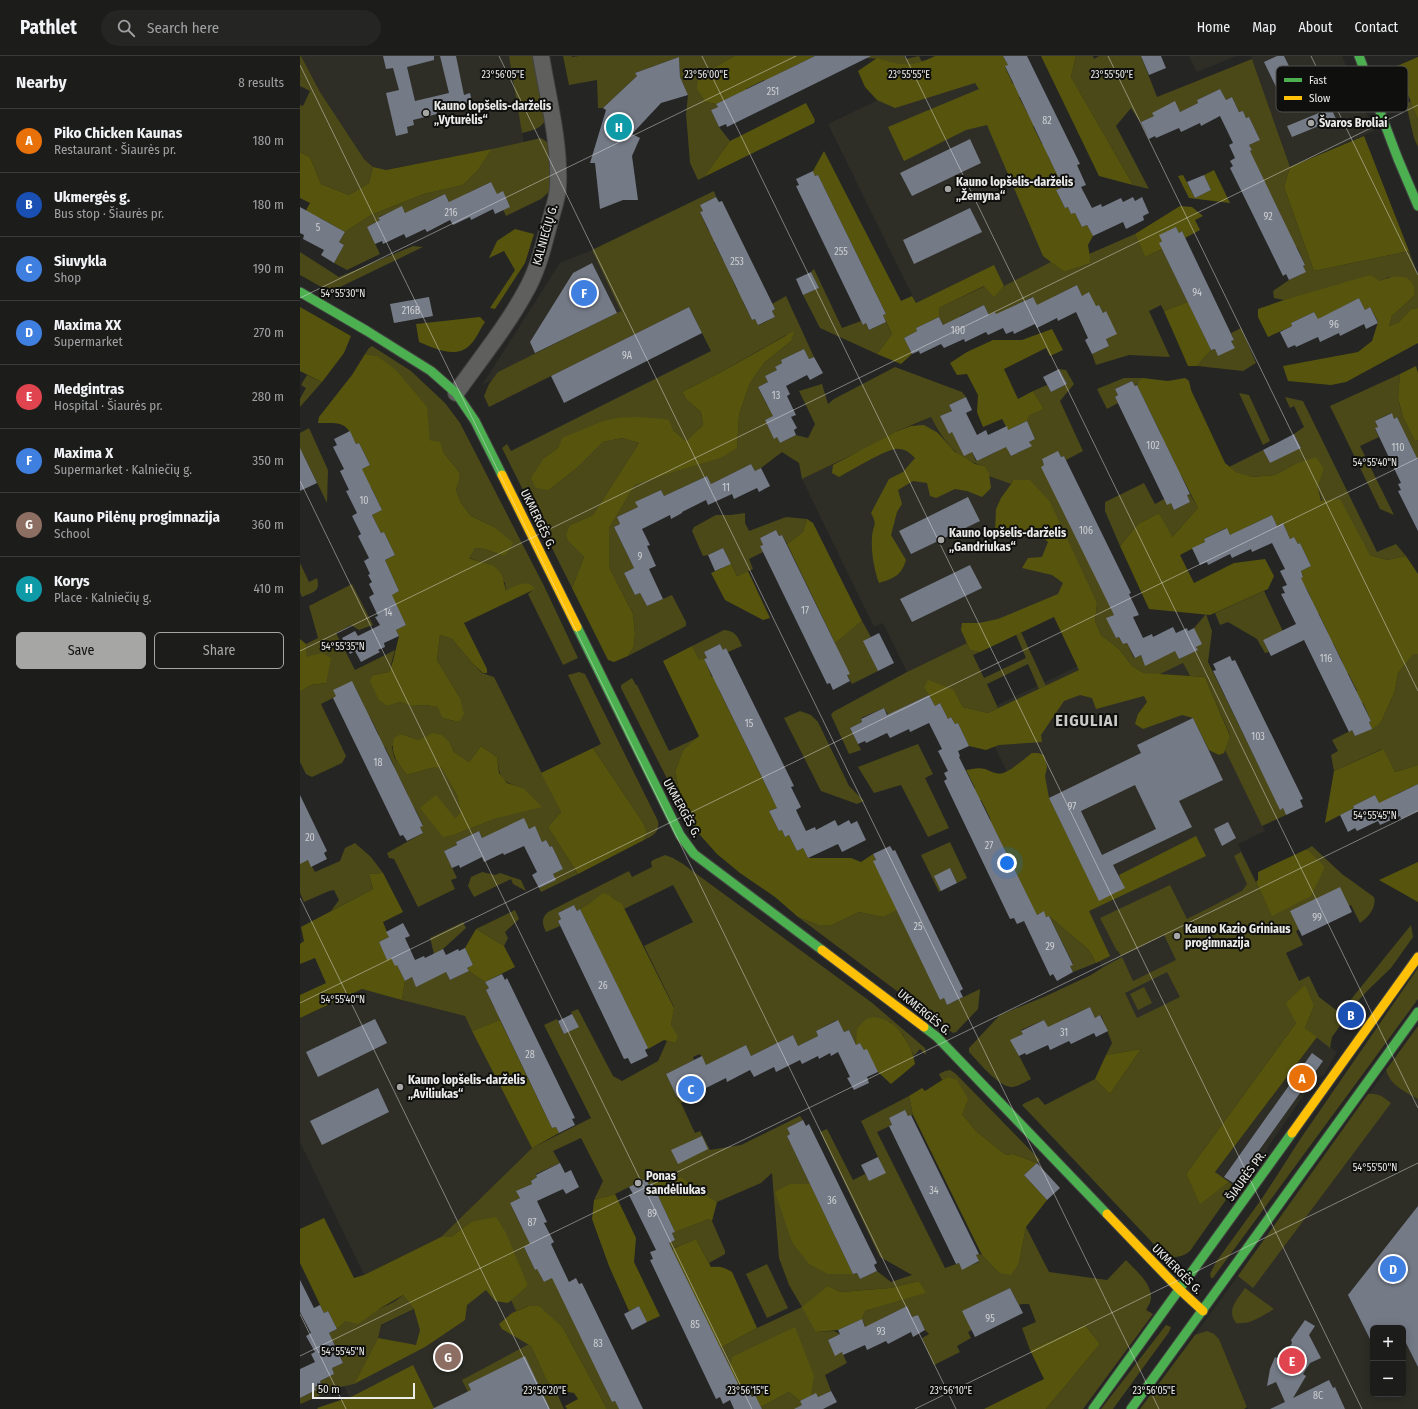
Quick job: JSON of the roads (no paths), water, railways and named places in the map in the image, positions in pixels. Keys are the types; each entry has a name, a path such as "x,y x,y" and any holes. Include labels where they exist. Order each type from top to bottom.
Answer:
{"street":[{"name":"KALNIEČIŲ G.","path":"456,393 525,293 539,261 549,226 558,188 558,162 554,129 541,56"},
{"path":"1359,56 1363,66"},
{"path":"1381,112 1418,206"},
{"name":"UKMERGĖS G.","path":"300,292 368,331 425,367 456,393 476,421 680,835 694,854 767,910 885,996 937,1037 1179,1290 1203,1311"},
{"name":"ŠIAURĖS PR.","path":"1093,1409 1418,957"},
{"path":"1131,1409 1418,1012"}],"place":[{"name":"Kauno lopšelis-darželis „Vyturėlis“","path":"426,113"},
{"name":"Švaros Broliai","path":"1311,123"},
{"name":"Korys","path":"619,127"},
{"name":"Kauno lopšelis-darželis „Žemyna“","path":"948,189"},
{"name":"Maxima X","path":"584,293"},
{"name":"Kauno lopšelis-darželis „Gandriukas“","path":"941,540"},
{"name":"Kauno Kazio Griniaus progimnazija","path":"1177,936"},
{"name":"Ukmergės g.","path":"1351,1015"},
{"name":"Piko Chicken Kaunas","path":"1302,1078"},
{"name":"Kauno lopšelis-darželis „Aviliukas“","path":"400,1087"},
{"name":"Siuvykla","path":"691,1089"},
{"name":"Ponas sandėliukas","path":"638,1183"},
{"name":"Maxima XX","path":"1393,1269"},
{"name":"Kauno Pilėnų progimnazija","path":"448,1357"},
{"name":"Medgintras","path":"1292,1361"}],"district":[{"name":"EIGULIAI","path":"1087,720"}]}
